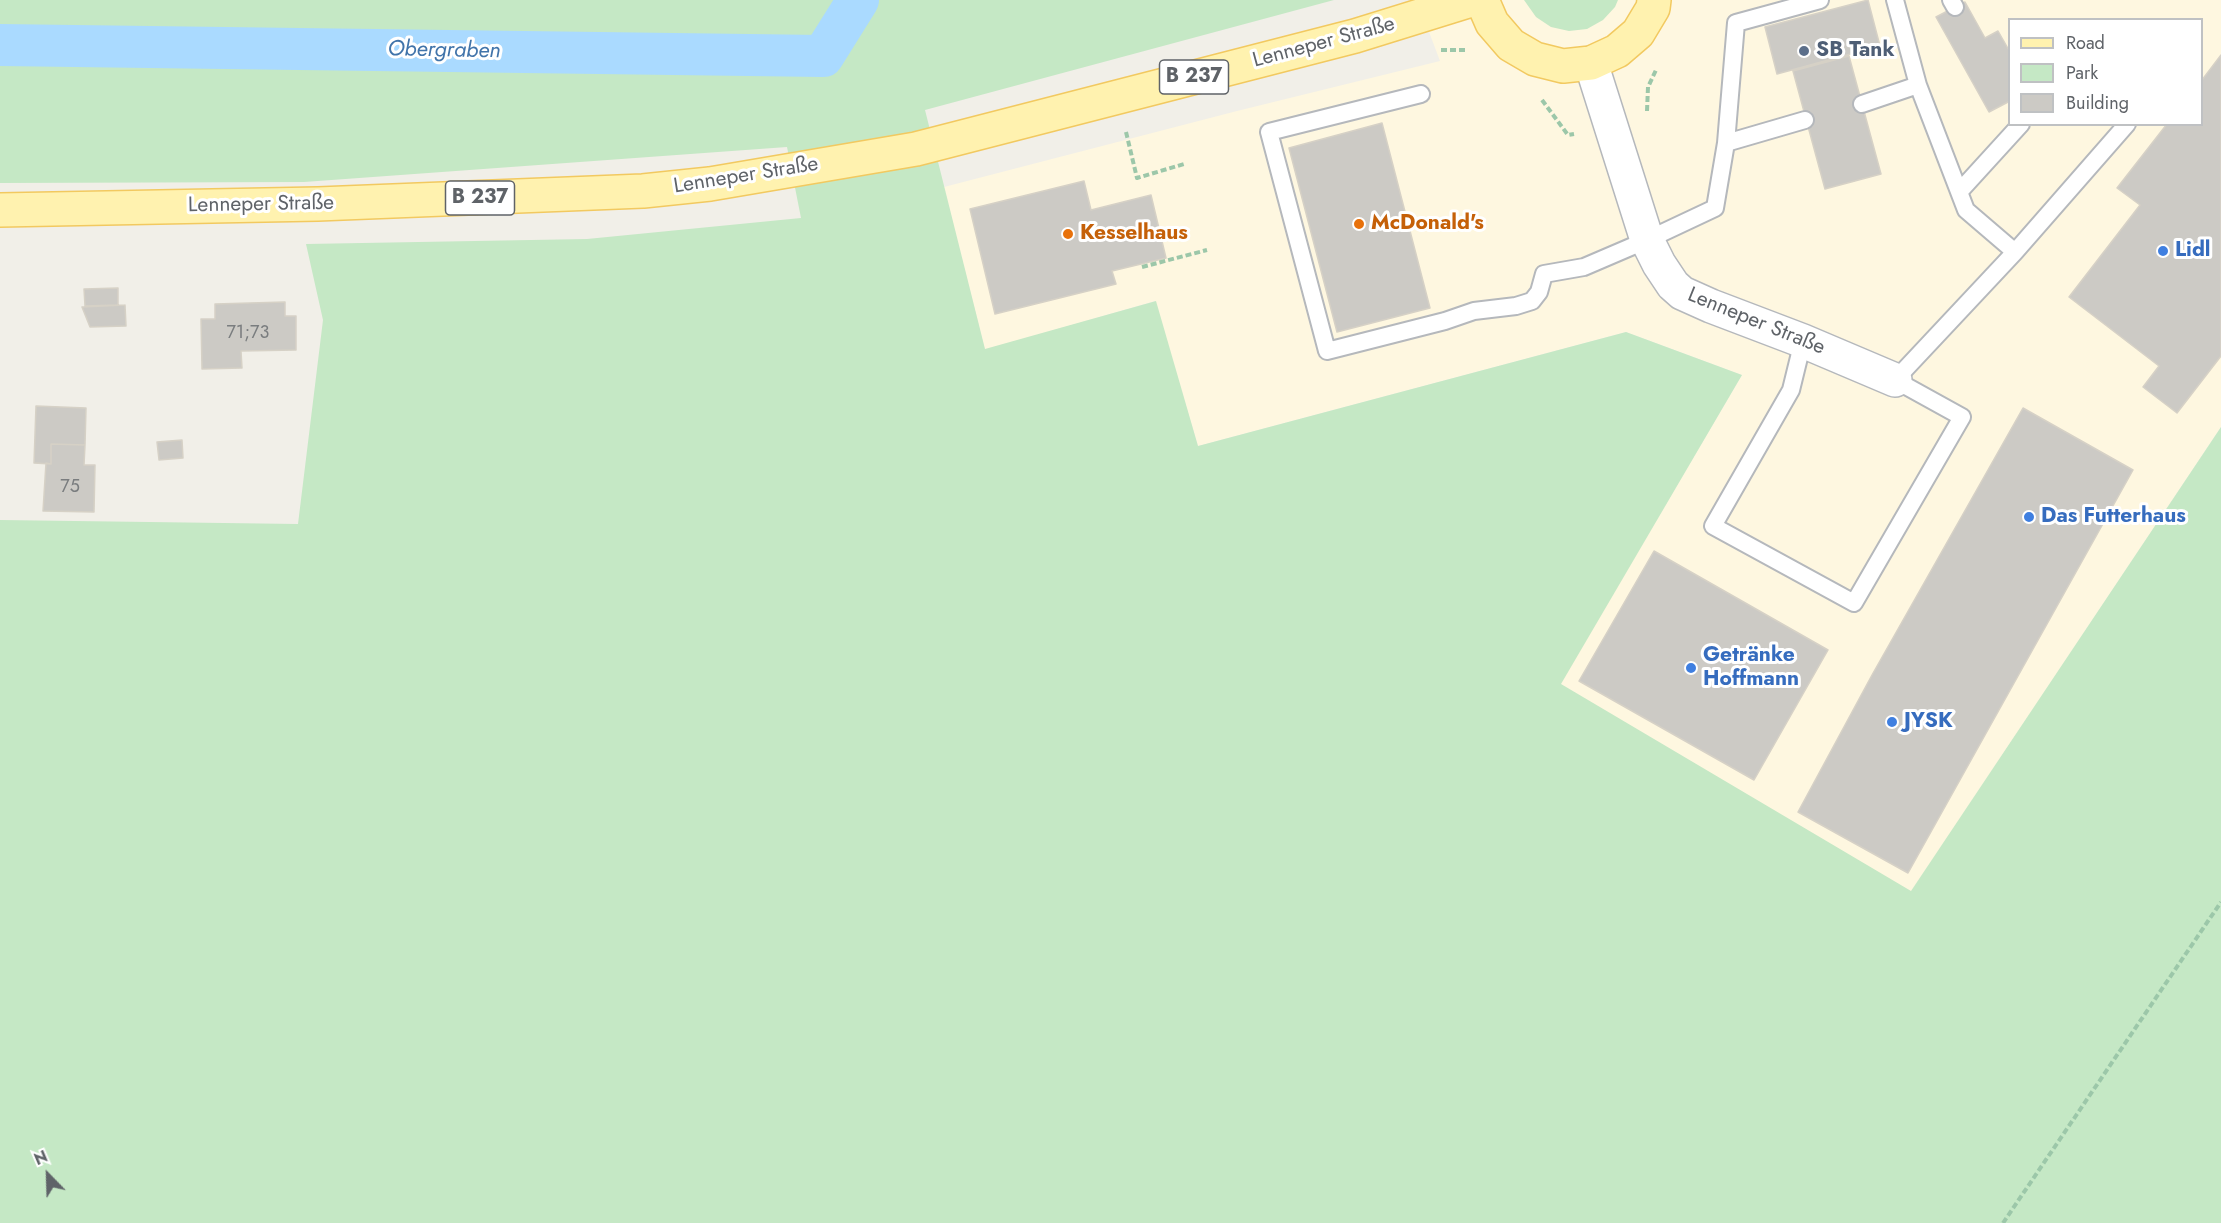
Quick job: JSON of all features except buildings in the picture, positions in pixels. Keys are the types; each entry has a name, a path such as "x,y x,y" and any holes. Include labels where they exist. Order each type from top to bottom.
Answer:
{"main road":[{"name":"Lenneper Straße","path":"0,210 318,204 643,191 711,184 916,149 1355,36 1471,0"},
{"path":"1482,0 1492,23 1511,45 1535,59 1563,66 1591,63 1617,51 1638,33 1653,8 1654,0"}],"street":[{"name":"Lenneper Straße","path":"1591,63 1647,240 1673,285 1682,293 1711,306 1803,341 1895,380"}],"lane":[{"path":"1421,94 1269,132 1327,351 1445,321 1474,311 1516,306 1532,301 1539,292 1544,274 1584,267 1714,208 1726,143 1736,23 1820,0"},
{"path":"1895,0 1918,85 1966,210 2015,252"},
{"path":"1862,104 1918,85"},
{"path":"1726,143 1805,120"},
{"path":"1959,192 2019,126"},
{"path":"1803,341 1791,390 1713,526 1854,603 1962,417 1895,380 2015,252 2125,126"}],"path":[{"path":"1126,131 1137,178 1184,164"},
{"path":"1142,267 1207,250"},
{"path":"2003,1223 2221,902"}],"shaded area":[{"path":"1417,0 2221,0 2221,427 1911,892 1560,684 1742,375 1626,332 1198,446 1155,301 985,350 944,187 1440,61"}],"green space":[{"path":"0,0 1334,0 925,110 985,349 1156,301 1198,446 1626,332 1742,375 1561,684 1911,891 2221,427 2221,1223 0,1223 0,520 298,524 323,320 306,244 587,239 801,218 787,147 304,182 0,183"},
{"path":"1524,0 1618,0 1603,20 1587,29 1569,31 1551,27 1536,17"}],"waterway":[{"name":"Obergraben","path":"0,45 823,56 858,0"}],"place":[{"name":"SB Tank","path":"1804,51"},
{"name":"McDonald's","path":"1359,224"},
{"name":"Kesselhaus","path":"1068,234"},
{"name":"Lidl","path":"2163,251"},
{"name":"Das Futterhaus","path":"2029,517"},
{"name":"Getränke Hoffmann","path":"1691,668"},
{"name":"JYSK","path":"1892,722"}]}
